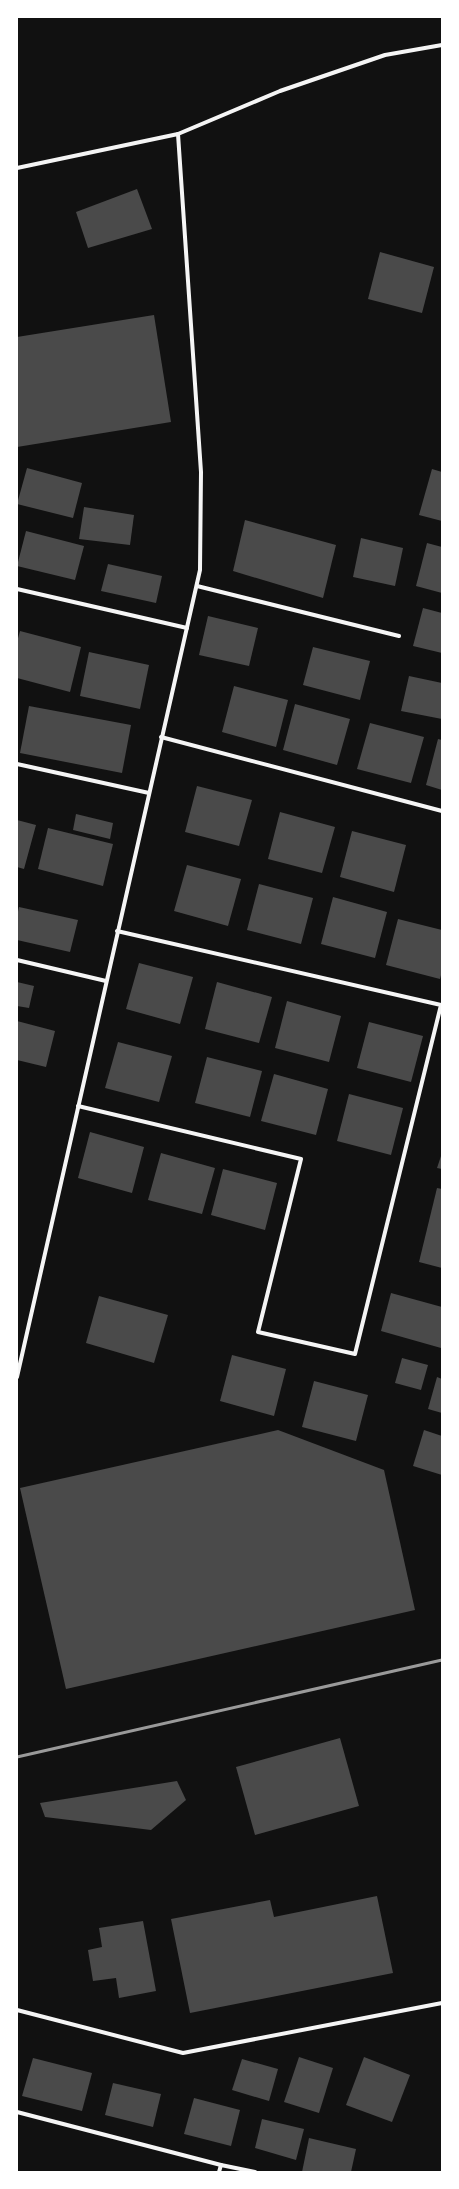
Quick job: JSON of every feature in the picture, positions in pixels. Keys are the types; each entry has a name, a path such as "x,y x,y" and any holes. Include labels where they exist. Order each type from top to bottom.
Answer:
{"street":[{"path":"17,168 178,134 280,91 385,55 442,45"},
{"path":"17,1377 200,570 201,472 178,134"},
{"path":"197,586 399,636"},
{"path":"17,589 187,628"},
{"path":"161,737 442,811"},
{"path":"17,764 149,793"},
{"path":"78,1106 301,1159 258,1332 355,1354 442,1004 117,931"},
{"path":"17,960 106,981"},
{"path":"17,2010 183,2053 442,2003"},
{"path":"17,2112 221,2165 256,2172"},
{"path":"219,2172 221,2165"}],"building":[{"path":"137,189 152,229 88,248 76,212"},
{"path":"380,252 434,267 422,313 368,299"},
{"path":"154,315 171,422 17,447 17,337"},
{"path":"27,468 82,483 73,518 17,504"},
{"path":"432,469 442,472 442,521 419,515"},
{"path":"84,507 134,515 130,545 79,539"},
{"path":"245,520 336,545 323,598 233,571"},
{"path":"26,531 84,546 75,580 17,566"},
{"path":"361,538 403,548 395,586 353,577"},
{"path":"427,543 442,547 442,593 416,586"},
{"path":"108,564 162,576 156,603 101,591"},
{"path":"423,608 442,613 442,653 413,646"},
{"path":"208,616 258,628 249,666 199,655"},
{"path":"20,631 81,647 70,692 17,678 17,642"},
{"path":"313,647 370,661 360,700 303,685"},
{"path":"89,652 149,665 140,709 80,696"},
{"path":"409,676 442,683 442,719 401,711"},
{"path":"234,686 288,700 276,747 222,732"},
{"path":"295,704 350,719 337,765 283,750"},
{"path":"29,706 131,725 122,773 20,753"},
{"path":"370,723 424,737 411,783 357,769"},
{"path":"438,739 442,740 442,790 426,785"},
{"path":"197,786 252,800 239,846 185,832"},
{"path":"280,812 335,827 322,873 268,859"},
{"path":"76,814 113,823 110,839 73,830"},
{"path":"17,820 36,825 24,869 17,867"},
{"path":"48,828 113,844 103,886 38,869"},
{"path":"352,831 406,845 394,892 340,877"},
{"path":"187,865 241,879 228,926 174,911"},
{"path":"259,884 313,898 301,944 247,930"},
{"path":"333,897 387,912 375,958 321,944"},
{"path":"19,907 78,920 70,952 17,940 17,916"},
{"path":"398,919 442,930 442,971 440,979 386,965"},
{"path":"139,963 193,977 180,1024 126,1009"},
{"path":"17,982 34,986 29,1008 17,1006"},
{"path":"217,982 272,997 259,1043 205,1029"},
{"path":"287,1001 341,1016 329,1062 275,1048"},
{"path":"17,1021 55,1031 46,1067 17,1060"},
{"path":"369,1022 423,1036 411,1082 357,1068"},
{"path":"118,1042 172,1056 159,1102 105,1088"},
{"path":"207,1057 262,1071 250,1117 195,1103"},
{"path":"274,1074 328,1089 316,1135 261,1121"},
{"path":"349,1094 403,1108 391,1155 337,1141"},
{"path":"90,1132 144,1147 132,1193 78,1178"},
{"path":"161,1153 215,1168 202,1214 148,1200"},
{"path":"442,1153 442,1169 437,1168"},
{"path":"223,1169 277,1183 265,1230 211,1215"},
{"path":"437,1188 442,1189 442,1268 419,1262"},
{"path":"391,1293 442,1307 441,1348 381,1331"},
{"path":"99,1296 168,1315 154,1363 86,1343"},
{"path":"232,1355 286,1369 274,1416 220,1401"},
{"path":"402,1358 428,1365 421,1390 395,1383"},
{"path":"437,1377 442,1379 442,1413 428,1409"},
{"path":"314,1381 368,1395 356,1441 302,1427"},
{"path":"278,1430 384,1470 415,1610 66,1689 20,1488"},
{"path":"424,1430 442,1436 442,1475 413,1466"},
{"path":"340,1738 359,1806 255,1835 236,1767"},
{"path":"177,1781 186,1800 151,1830 45,1817 40,1803"},
{"path":"377,1896 393,1973 190,2013 171,1919 270,1900 274,1917"},
{"path":"143,1921 156,1991 119,1998 116,1978 93,1981 88,1950 102,1947 99,1928"},
{"path":"299,2057 333,2068 319,2113 284,2102"},
{"path":"364,2057 410,2075 392,2122 346,2105"},
{"path":"33,2058 92,2073 82,2111 22,2096"},
{"path":"242,2059 278,2069 269,2101 232,2090"},
{"path":"113,2083 161,2094 153,2127 105,2115"},
{"path":"194,2098 240,2110 231,2146 184,2134"},
{"path":"262,2119 304,2129 296,2160 255,2148"},
{"path":"309,2138 356,2149 351,2172 302,2172"}],"railway":[{"path":"17,1757 442,1660"}]}
